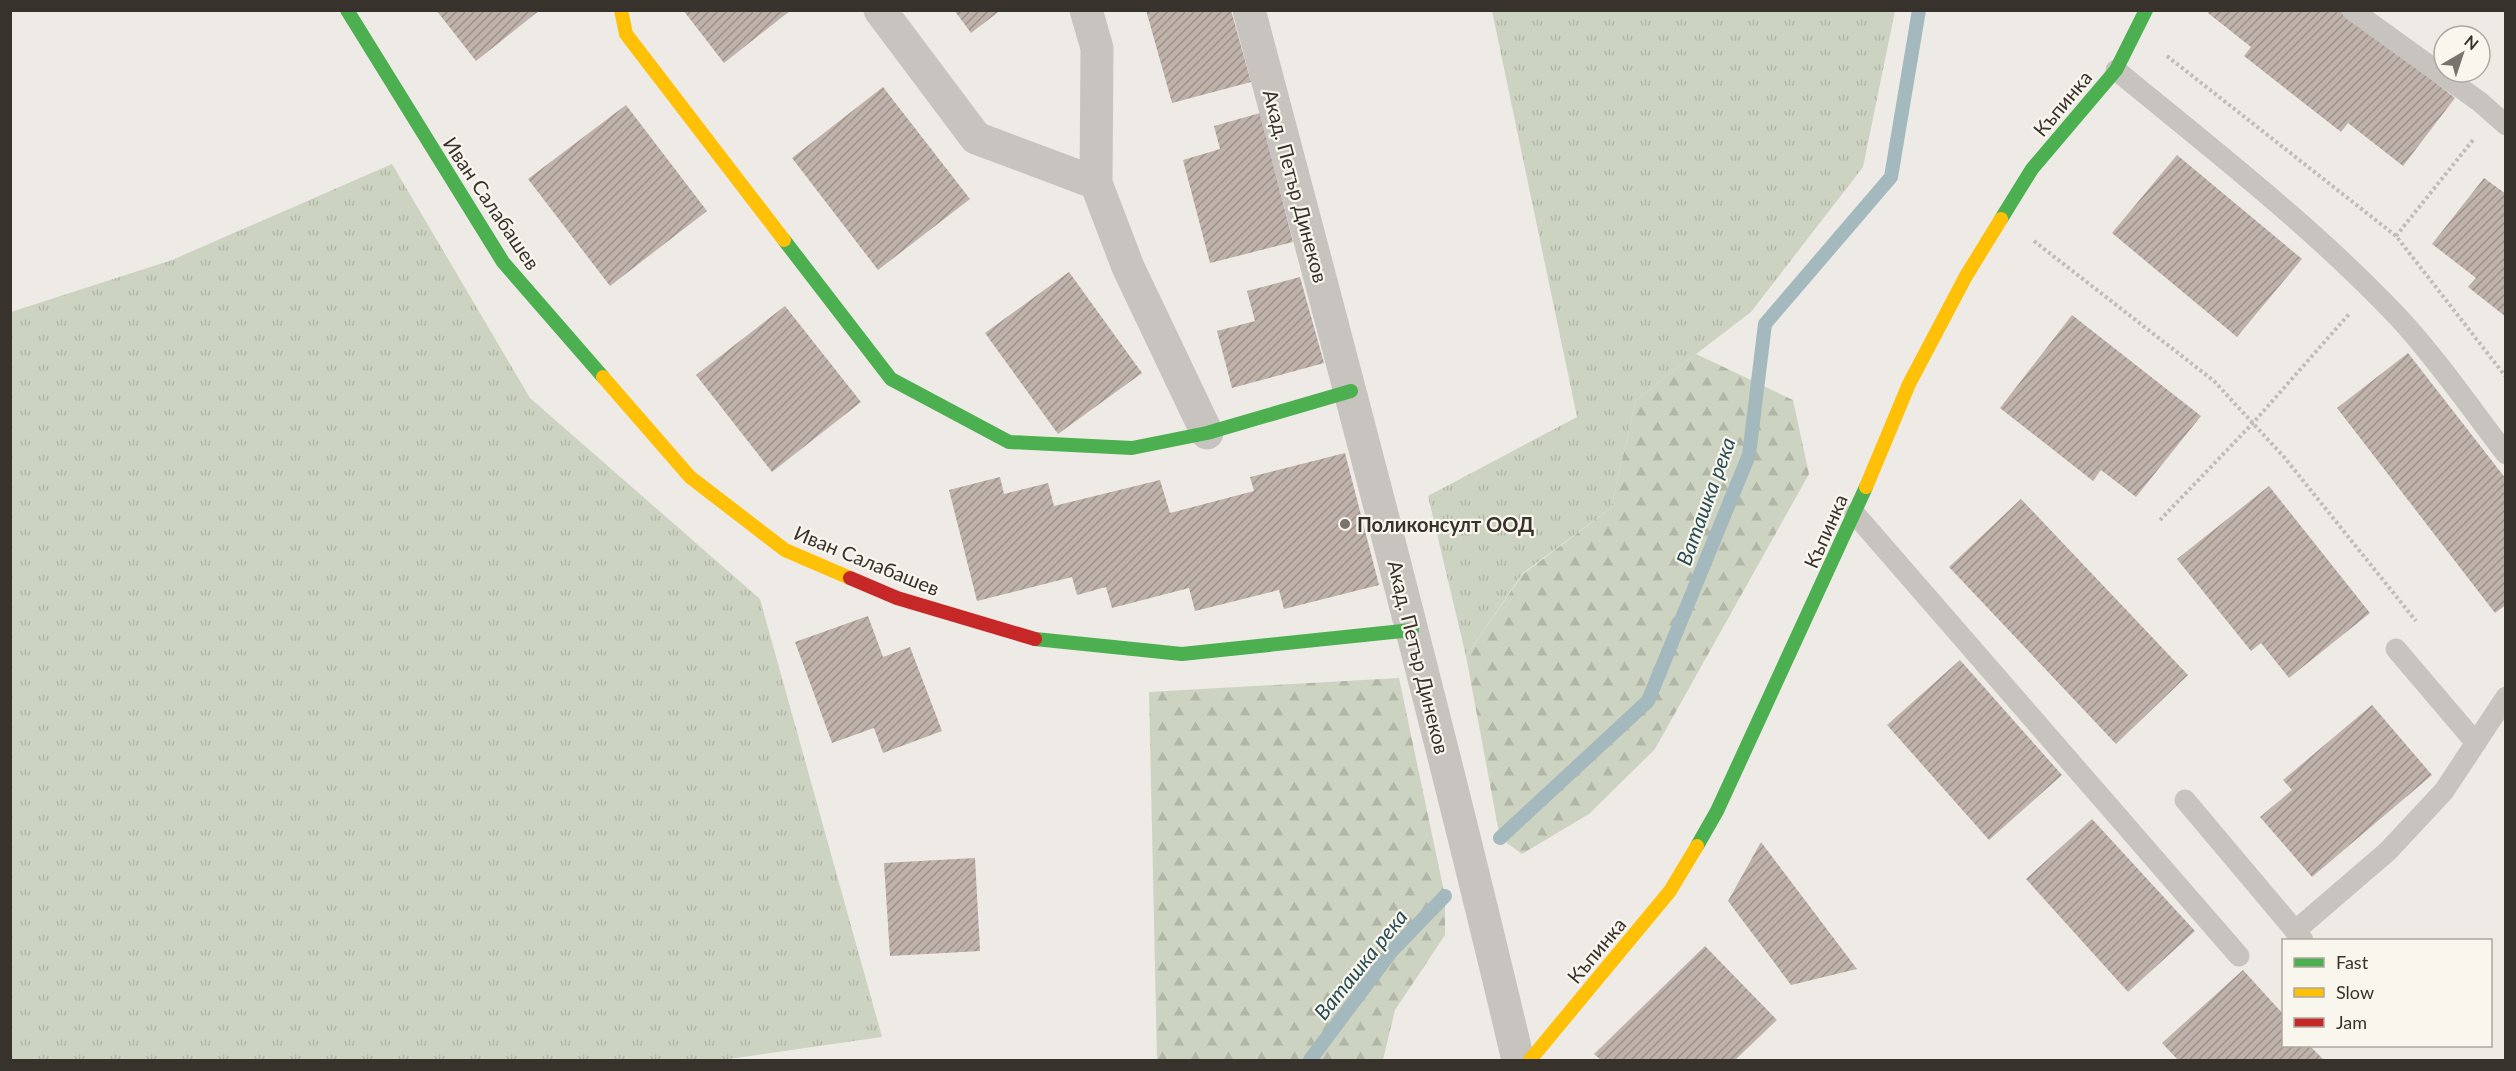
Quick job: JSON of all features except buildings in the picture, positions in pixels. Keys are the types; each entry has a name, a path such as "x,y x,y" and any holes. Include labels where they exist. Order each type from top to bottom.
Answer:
{"street":[{"name":"Иван Салабашев","path":"347,10 503,262 690,477 786,550 897,598 1035,639 1182,654 1412,630"},
{"path":"621,10 626,34 891,380 1009,442 1132,448 1207,433 1350,390"},
{"path":"880,10 976,138 1096,183"},
{"path":"1086,10 1097,48 1096,183 1128,267 1207,433"},
{"name":"Акад. Петър Динеков","path":"1249,10 1468,846 1518,1060"},
{"name":"Къпинка","path":"1530,1060 1676,881 1717,811 1855,514 1909,384 1966,276 2032,169 2116,70 2146,10"}],"lane":[{"path":"2352,10 2481,102 2500,120"},
{"path":"2116,70 2274,201 2371,290 2401,320 2505,454"},
{"path":"1855,514 2239,956"},
{"path":"2396,649 2476,743"},
{"path":"2185,800 2299,936 2388,851 2444,791 2505,698"}],"path":[{"path":"2136,32 2396,236 2505,377"},
{"path":"2396,236 2500,120"},
{"path":"2003,217 2214,381 2284,457 2418,624"},
{"path":"2160,520 2253,423 2371,290"}],"green space":[{"path":"1492,11 1895,11 1863,167 1751,312 1636,400 1611,508 1523,573 1466,656 1428,496 1577,417"},
{"path":"392,164 530,398 760,599 882,1037 722,1060 11,1060 11,312 172,260"},
{"path":"1696,354 1793,400 1809,474 1655,749 1589,814 1522,854 1500,838 1466,656 1523,574 1611,508 1636,400"},
{"path":"1399,678 1445,896 1445,935 1395,1010 1383,1060 1157,1060 1149,692"}],"waterway":[{"name":"Ваташка река","path":"1500,838 1648,701 1749,455 1765,324 1891,177 1919,10"},
{"name":"Ваташка река","path":"1310,1060 1391,952 1445,896"}],"traffic: fast":[{"path":"347,10 503,262 603,377"},
{"path":"2001,219 2032,169 2116,70 2146,10"},
{"path":"784,240 891,379 1009,442 1132,448 1207,433 1351,391"},
{"path":"1697,846 1717,811 1866,487"},
{"path":"1035,639 1182,654 1412,630"}],"traffic: slow":[{"path":"621,10 626,34 784,240"},
{"path":"1866,487 1909,384 1966,276 2001,219"},
{"path":"603,377 690,477 785,550 850,578"},
{"path":"1530,1060 1670,891 1697,846"}],"traffic: jam":[{"path":"850,578 897,598 1035,639"}],"place":[{"name":"Поликонсулт ООД","path":"1345,524"}]}
